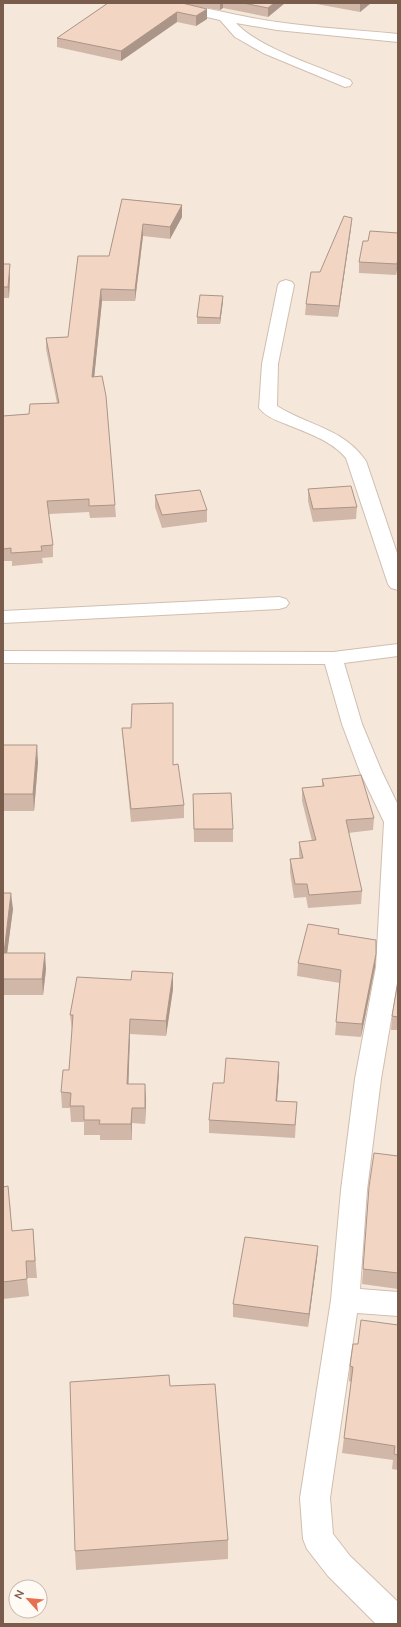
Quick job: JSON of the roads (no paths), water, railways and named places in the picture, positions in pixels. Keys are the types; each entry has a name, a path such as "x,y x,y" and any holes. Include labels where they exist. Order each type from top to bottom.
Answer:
{"street":[{"path":"163,3 200,7 224,17 278,26 398,38"},
{"path":"224,17 239,34 268,50 345,82"},
{"path":"286,285 270,364 268,408 278,415 329,437 347,448 357,461 398,584"},
{"path":"3,617 279,603"},
{"path":"3,657 334,658 398,650"},
{"path":"334,658 352,724 372,772 397,823 388,968 374,1040 356,1174 344,1300 315,1498 318,1539 339,1566 398,1624"},
{"path":"344,1300 398,1304"}]}
